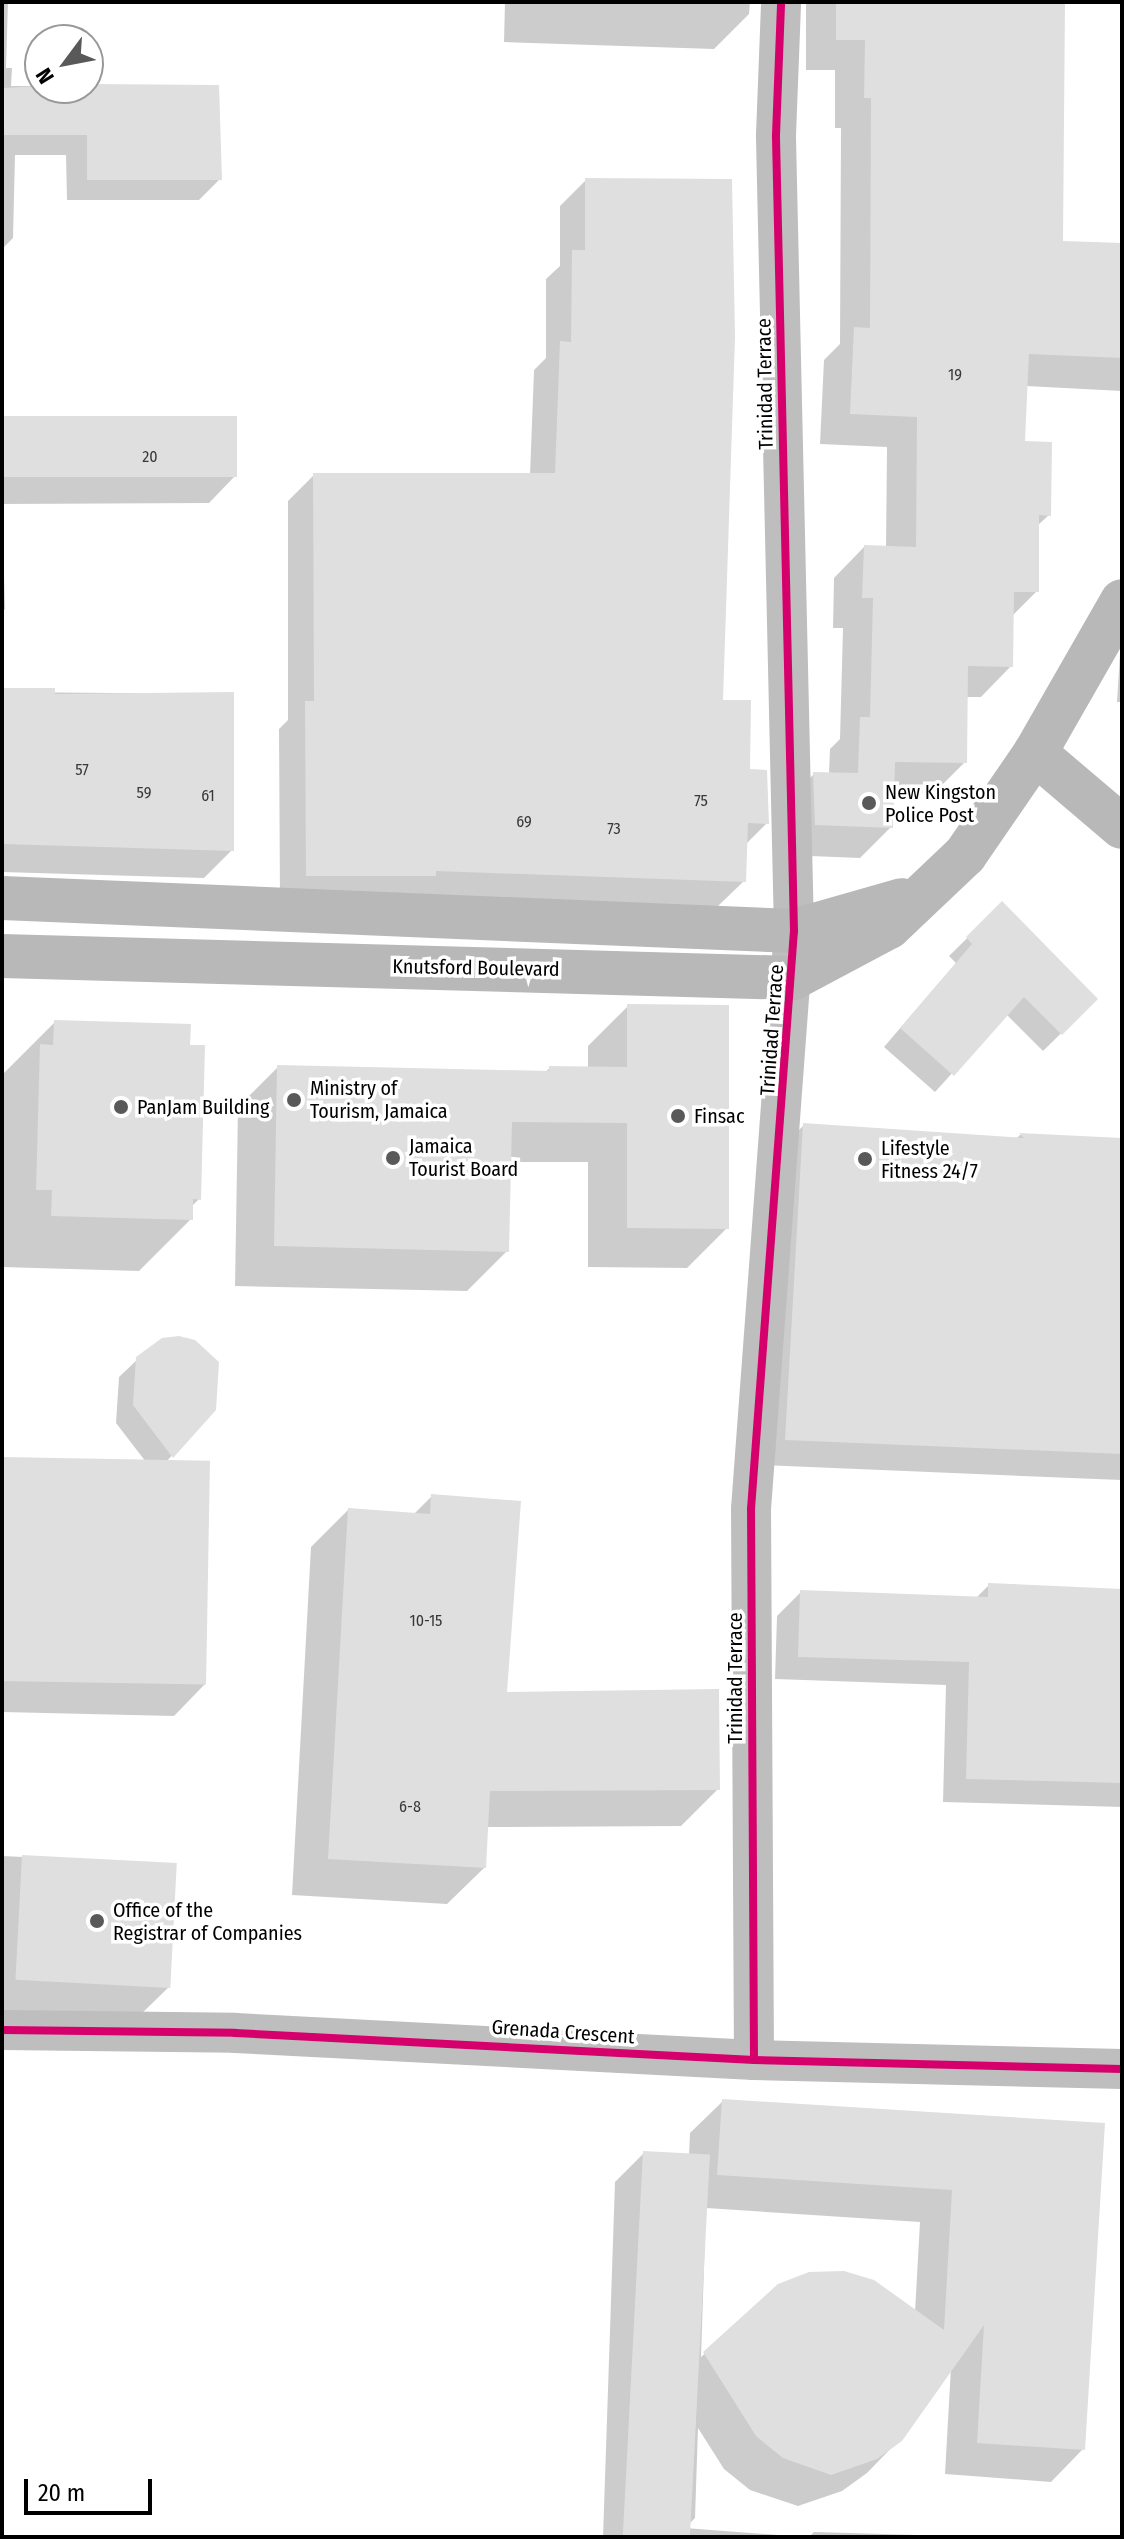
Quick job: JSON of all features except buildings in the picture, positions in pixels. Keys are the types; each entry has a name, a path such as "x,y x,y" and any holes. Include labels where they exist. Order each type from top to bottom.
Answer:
{"main road":[{"name":"Knutsford Boulevard","path":"2,956 793,978 889,927 965,855 1035,753 1122,601"},
{"path":"1035,753 1122,827"},
{"name":"Knutsford Boulevard","path":"2,898 794,931 923,894"}],"street":[{"name":"Trinidad Terrace","path":"754,2060 751,1509 793,978 794,931 776,135 781,2"},
{"name":"Grenada Crescent","path":"2,2030 432,2040 754,2060 1122,2069"}],"cycle path":[{"path":"754,2060 751,1509 794,931 776,135 781,2"},
{"path":"2,2030 235,2033 754,2060 1122,2069"}],"place":[{"name":"New Kingston Police Post","path":"869,803"},
{"name":"Ministry of Tourism, Jamaica","path":"294,1100"},
{"name":"PanJam Building","path":"121,1107"},
{"name":"Finsac","path":"678,1116"},
{"name":"Jamaica Tourist Board","path":"393,1158"},
{"name":"Lifestyle Fitness 24/7","path":"865,1159"},
{"name":"Office of the Registrar of Companies","path":"97,1921"}]}
